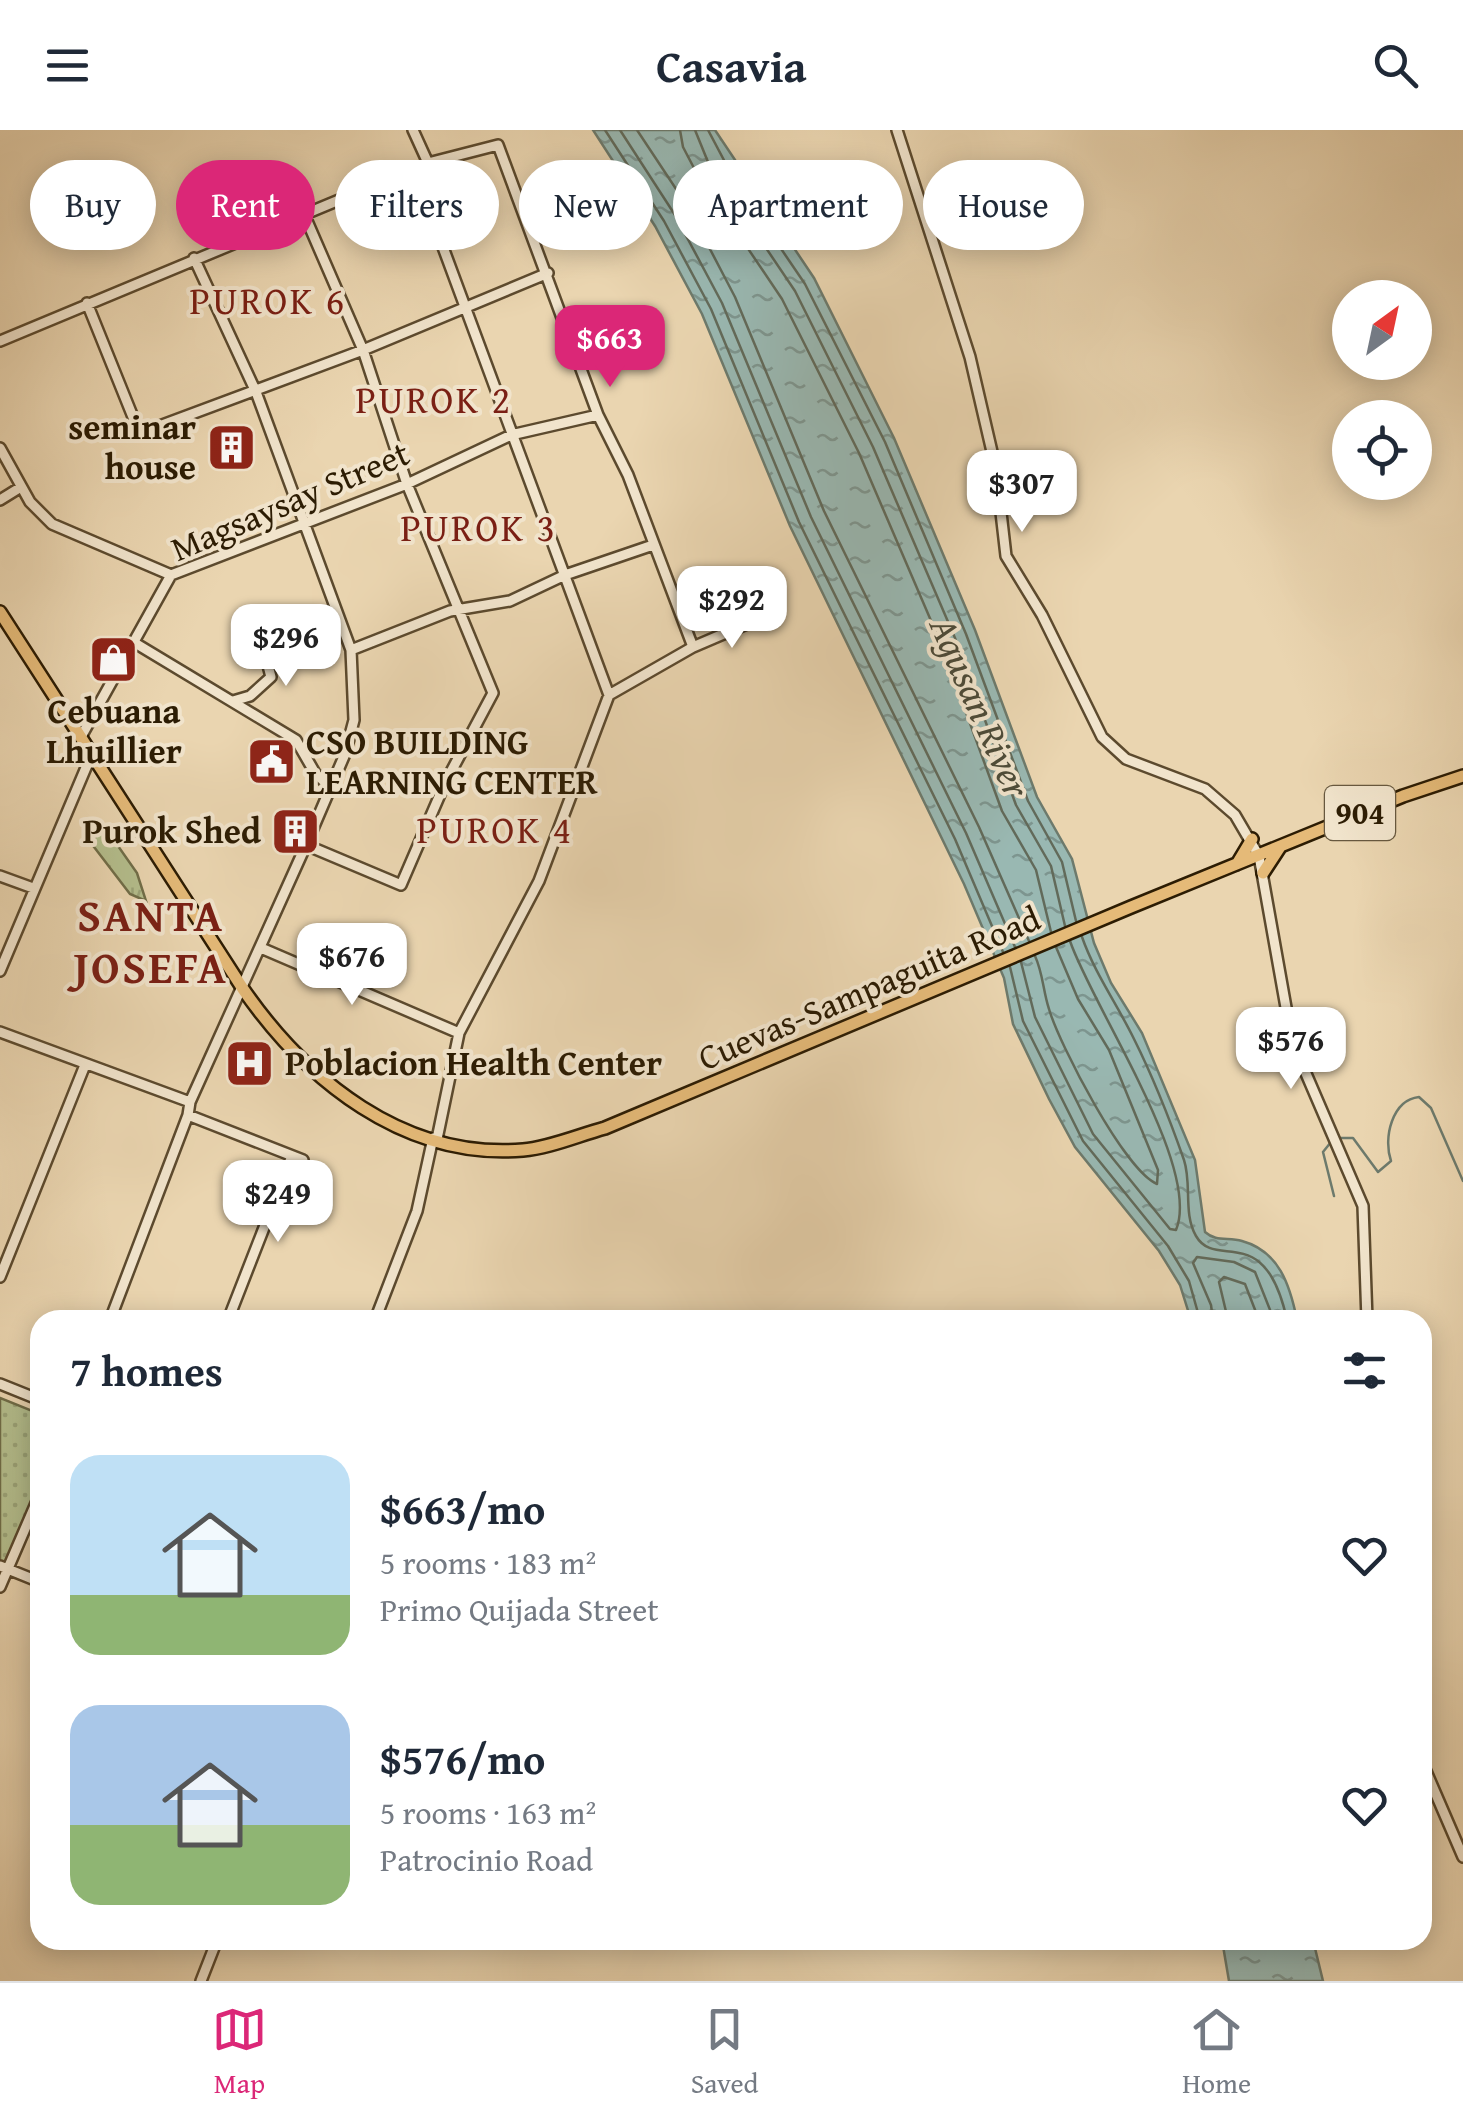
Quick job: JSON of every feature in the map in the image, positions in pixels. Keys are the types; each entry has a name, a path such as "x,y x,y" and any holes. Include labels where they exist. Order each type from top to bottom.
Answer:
{"main road":[{"name":"Cuevas-Sampaguita Road","path":"0,612 243,989 283,1043 328,1086 376,1116 435,1138 518,1150 604,1128 707,1088 972,972 1463,776"},
{"path":"1252,840 1280,847 1263,873 1238,864 1252,840"}],"street":[{"path":"413,130 427,160"},
{"path":"897,130 970,357 996,469 1010,564 1036,605 1102,737 1126,758 1204,789 1236,815 1259,856 1292,1041 1354,1179 1364,1214 1367,1310"},
{"path":"440,160 498,145 598,415 628,475 693,647"},
{"path":"306,845 401,885 446,783 493,694 407,484 363,350 315,239"},
{"path":"0,341 214,250"},
{"path":"445,250 609,694"},
{"path":"114,1310 190,1102 306,845 354,720 351,650 256,392 194,258"},
{"path":"87,303 137,427 154,428 363,350 548,273"},
{"name":"Magsaysay Street","path":"82,734 171,576 407,484 511,436 598,415"},
{"path":"0,448 21,487 52,524 171,576"},
{"path":"0,500 21,487"},
{"path":"351,650 461,609 510,600 565,575 654,545"},
{"path":"379,1310 416,1211 459,1033 538,880 609,694 693,647 756,620"},
{"path":"230,701 250,696 271,677 259,631"},
{"path":"135,643 296,740 315,773 330,788"},
{"path":"0,971 93,751"},
{"path":"0,876 33,888"},
{"path":"260,948 459,1033"},
{"path":"0,1032 190,1102"},
{"path":"0,1277 85,1065"},
{"path":"188,1115 303,1160"},
{"path":"232,1310 292,1156"},
{"path":"0,1384 30,1396"},
{"path":"0,1587 4,1567 30,1514"},
{"path":"4,1567 30,1578"},
{"path":"1432,1785 1463,1857"},
{"path":"201,1981 213,1950"}],"green space":[{"path":"104,826 137,873 146,901 130,894 91,843"},
{"path":"0,1398 30,1410 30,1512 7,1565 0,1562"}],"water":[{"name":"Agusan River","path":"593,130 715,130 735,160 673,160 673,250 795,250 814,278 894,438 975,630 1037,797 1072,859 1094,943 1111,983 1142,1033 1195,1160 1205,1232 1242,1241 1265,1253 1281,1271 1295,1310 1188,1310 1180,1285 1159,1251 1075,1147 1013,1024 1004,978 964,884 790,526 702,314 653,223 653,160 612,160"},
{"path":"1224,1950 1315,1950 1323,1981 1229,1981"}],"waterway":[{"path":"1337,1138 1353,1138 1378,1172 1391,1161 1389,1131 1396,1113 1402,1105 1419,1097 1431,1108 1463,1181"},
{"path":"1331,1142 1323,1152 1334,1196"}],"place":[{"name":"seminar house","path":"231,447"},
{"name":"Cebuana Lhuillier","path":"114,659"},
{"name":"CSO BUILDING LEARNING CENTER","path":"271,762"},
{"name":"Purok Shed","path":"296,831"},
{"name":"Poblacion Health Center","path":"250,1063"}],"district":[{"name":"PUROK 6","path":"268,301"},
{"name":"PUROK 2","path":"434,400"},
{"name":"PUROK 3","path":"479,528"},
{"name":"PUROK 4","path":"495,830"},
{"name":"SANTA JOSEFA","path":"151,941"}]}
